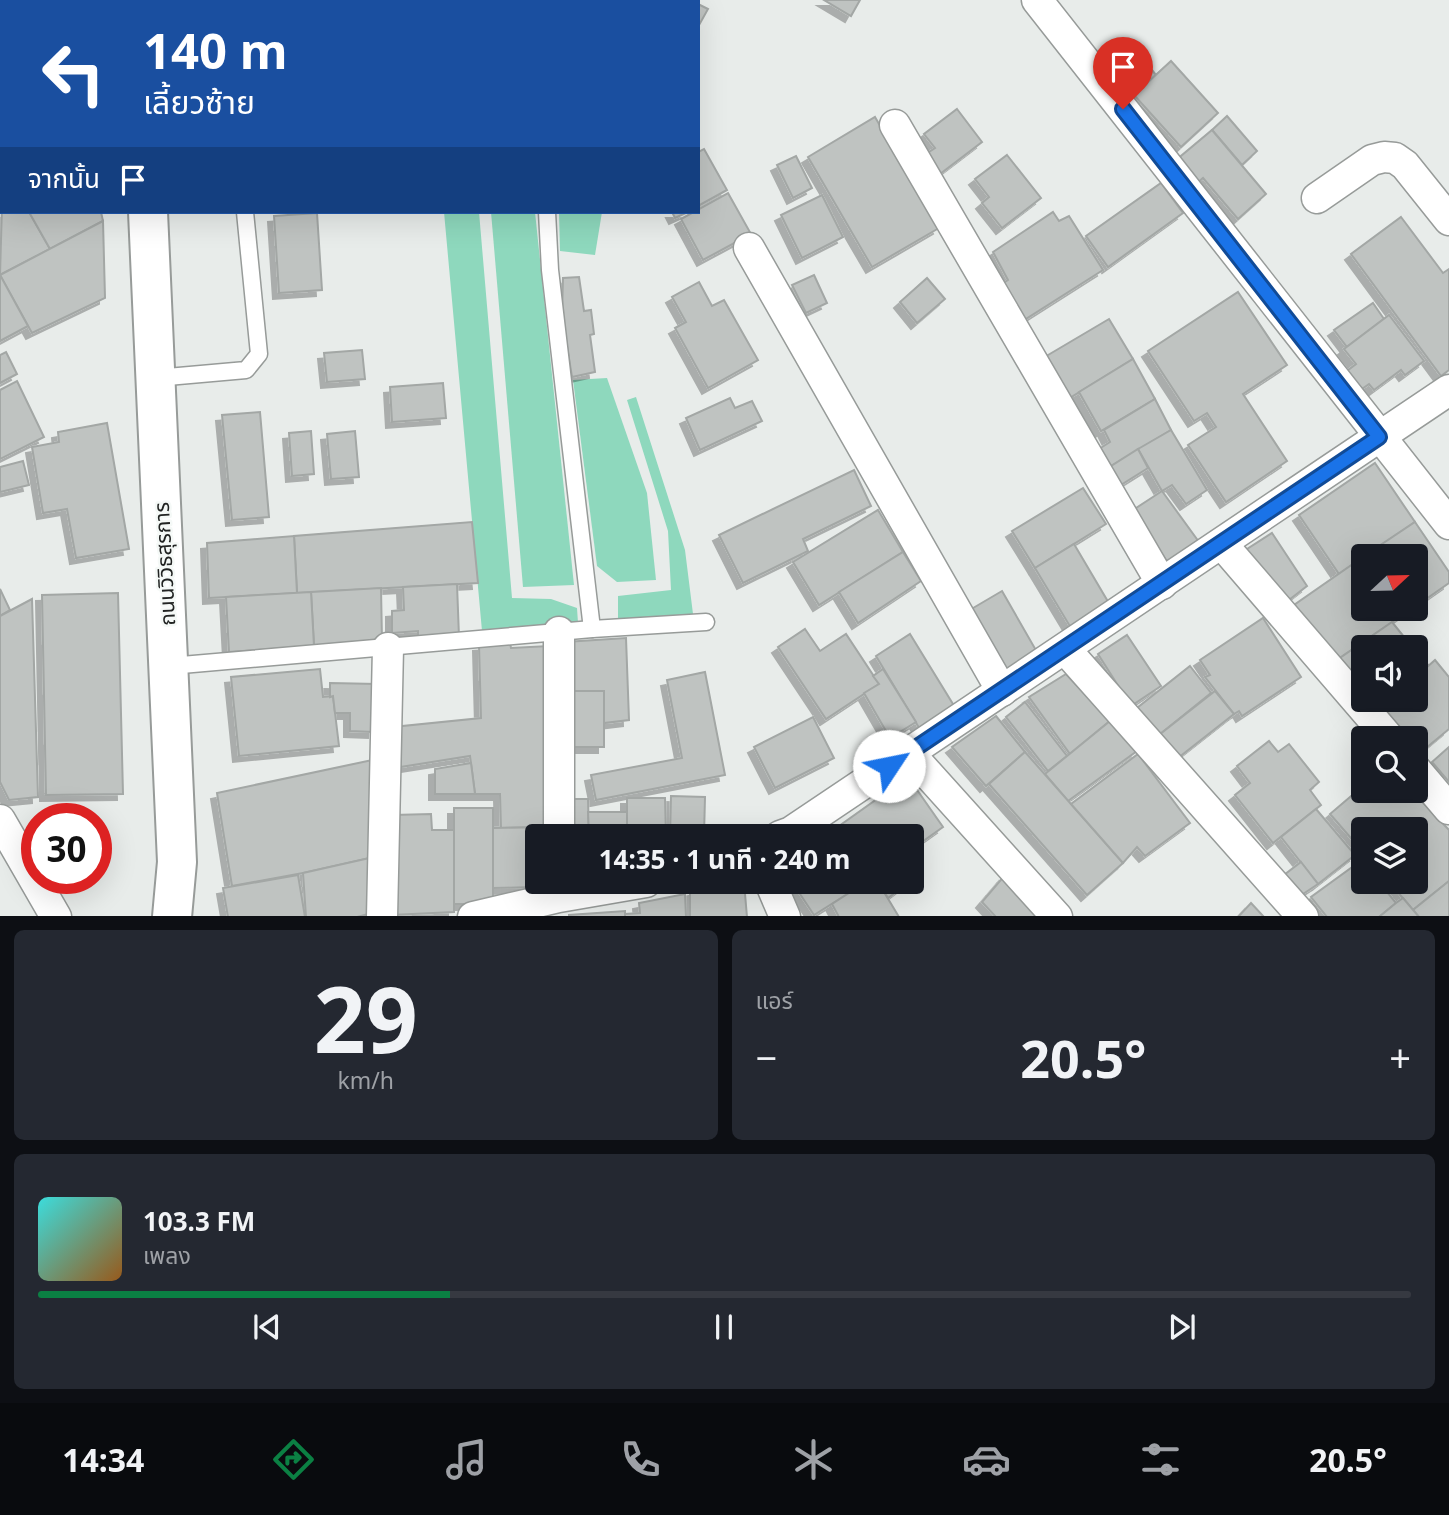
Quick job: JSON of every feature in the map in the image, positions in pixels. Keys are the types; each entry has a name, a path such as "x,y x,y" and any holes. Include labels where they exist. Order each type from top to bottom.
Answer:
{"main road":[{"name":"ถนนวิวิธสุรการ","path":"148,214 177,862 173,916"}],"street":[{"path":"1037,0 1449,524"},
{"path":"895,125 1162,584"},
{"path":"1317,198 1372,160 1395,158 1405,165 1449,220"},
{"path":"749,248 1002,691"},
{"path":"799,824 1065,649 1449,390"},
{"path":"1222,544 1378,726"},
{"path":"559,632 559,824"},
{"path":"382,916 388,648"},
{"path":"1065,649 1303,916"},
{"path":"909,753 1057,916"},
{"path":"1428,784 1449,809"},
{"path":"0,820 56,916"},
{"path":"473,916 585,894"},
{"path":"775,894 785,916"}],"lane":[{"path":"156,378 246,370 259,354 245,214"},
{"path":"547,214 550,270 592,629"},
{"path":"170,667 592,629 706,622"}],"green space":[{"path":"444,214 479,214 512,598 551,599 577,608 578,623 482,631"},
{"path":"491,214 535,214 574,585 523,587"},
{"path":"559,214 602,214 595,255 560,251"},
{"path":"607,378 647,493 656,580 617,582 597,566 573,380"},
{"path":"636,397 685,550 693,614 618,619 618,596 671,590 668,531 627,400"}],"building":[{"path":"824,0 860,0 851,16"},
{"path":"700,5 708,9 700,23"},
{"path":"1135,49 1156,75 1134,95 1113,68"},
{"path":"1171,61 1218,113 1181,147 1134,95"},
{"path":"957,109 982,142 940,174 926,154 935,148 924,134"},
{"path":"1227,116 1257,151 1242,165 1212,130"},
{"path":"875,117 939,228 872,267 808,157"},
{"path":"1212,130 1266,194 1238,219 1203,178 1195,185 1175,161"},
{"path":"704,149 727,190 700,205 700,151"},
{"path":"1007,155 1041,198 1002,228 982,203 989,197 975,179"},
{"path":"796,156 812,188 793,198 777,165"},
{"path":"1161,183 1183,213 1108,267 1086,236"},
{"path":"728,193 751,234 703,260 681,219 690,214 700,214 700,208"},
{"path":"822,195 843,237 802,258 781,215"},
{"path":"1053,212 1059,221 1069,216 1103,270 1021,322 999,286 1008,280 993,252"},
{"path":"2,214 30,214 50,249 0,275"},
{"path":"30,214 101,214 103,221 50,249"},
{"path":"317,214 322,290 279,293 274,216"},
{"path":"1401,217 1443,273 1449,269 1449,370 1441,376 1351,254"},
{"path":"103,221 105,298 32,333 0,275"},
{"path":"0,275 28,326 0,341"},
{"path":"814,275 827,303 806,313 792,285"},
{"path":"579,277 584,311 591,310 594,334 590,335 595,372 572,377 562,315 563,278"},
{"path":"927,278 945,299 917,323 900,302"},
{"path":"699,282 712,306 724,300 758,360 708,388 675,328 686,322 672,297"},
{"path":"1238,292 1287,365 1243,394 1287,461 1226,502 1188,445 1216,427 1207,413 1194,421 1148,351"},
{"path":"1373,303 1384,319 1347,347 1334,330"},
{"path":"1389,315 1424,361 1405,375 1401,370 1374,390 1369,384 1356,393 1343,374 1356,364 1344,349"},
{"path":"1109,319 1133,359 1068,399 1043,358"},
{"path":"362,350 365,379 327,382 324,353"},
{"path":"6,352 17,374 0,383 0,355"},
{"path":"1133,359 1155,399 1101,431 1079,392"},
{"path":"17,381 44,437 0,459 0,390"},
{"path":"443,383 446,418 392,422 390,387"},
{"path":"730,398 735,408 752,401 762,421 700,450 686,418"},
{"path":"1155,399 1171,430 1108,468 1099,449 1110,442 1104,430"},
{"path":"260,412 269,517 232,520 222,415"},
{"path":"107,423 129,549 76,558 67,509 43,513 32,447 59,442 58,432"},
{"path":"1171,430 1207,490 1186,504 1172,485 1162,491 1138,449"},
{"path":"311,431 314,474 292,476 289,433"},
{"path":"355,431 359,477 331,479 327,434"},
{"path":"1138,449 1148,468 1116,488 1108,468"},
{"path":"23,461 29,485 0,492 0,467"},
{"path":"1375,463 1415,522 1383,544 1351,544 1351,566 1339,574 1299,515"},
{"path":"854,470 871,506 803,539 808,551 743,583 719,535"},
{"path":"1083,488 1106,524 1035,568 1012,531"},
{"path":"1162,491 1199,542 1168,563 1133,510"},
{"path":"878,510 903,552 819,605 793,562"},
{"path":"472,522 478,583 297,593 294,536"},
{"path":"1415,522 1449,572 1449,583 1428,598 1428,544 1382,544"},
{"path":"1272,533 1307,586 1285,603 1244,551"},
{"path":"294,536 297,593 209,598 207,543"},
{"path":"1074,544 1110,605 1071,628 1035,568"},
{"path":"903,552 921,581 858,623 839,592"},
{"path":"1351,565 1351,621 1394,621 1373,635 1351,635 1351,650 1337,660 1294,605"},
{"path":"457,584 459,637 418,640 418,631 392,633 392,611 404,610 403,587"},
{"path":"381,588 382,641 314,646 311,592"},
{"path":"0,589 10,610 0,616"},
{"path":"1002,591 1037,652 1003,671 968,611"},
{"path":"311,592 314,646 229,652 226,597"},
{"path":"118,593 123,794 46,795 42,595"},
{"path":"32,599 38,797 9,800 0,782 0,616"},
{"path":"1263,618 1301,677 1242,716 1239,711 1234,714 1205,677 1210,675 1200,660"},
{"path":"1392,622 1402,635 1373,635"},
{"path":"805,629 820,651 846,634 879,684 826,719 778,647"},
{"path":"910,634 956,709 921,731 876,656"},
{"path":"1127,635 1161,686 1131,706 1098,654"},
{"path":"626,638 629,720 604,723 604,691 566,691 565,642"},
{"path":"510,643 511,648 549,646 550,824 501,828 500,794 475,794 470,756 394,768 393,727 481,718 479,645"},
{"path":"1351,650 1351,675 1337,660"},
{"path":"1435,660 1449,677 1449,729 1428,746 1428,726 1398,726 1386,712 1428,712 1428,666"},
{"path":"1190,666 1211,693 1159,735 1137,708"},
{"path":"320,669 323,697 333,696 339,746 239,756 231,677"},
{"path":"883,669 916,722 890,738 864,693 879,684 873,676"},
{"path":"705,672 725,775 596,800 591,775 682,758 667,680"},
{"path":"1066,674 1110,721 1070,754 1029,697"},
{"path":"330,683 377,684 374,732 350,731 350,713 335,713 333,696 330,697"},
{"path":"566,691 604,691 604,747 566,747"},
{"path":"1215,691 1234,714 1178,758 1159,735"},
{"path":"1025,702 1067,756 1048,771 1006,717"},
{"path":"996,716 1025,752 986,786 952,747"},
{"path":"813,717 834,758 775,788 754,747"},
{"path":"1110,721 1137,751 1068,801 1045,774"},
{"path":"1269,741 1278,752 1289,744 1319,782 1310,790 1321,805 1273,843 1235,795 1250,783 1237,766"},
{"path":"1449,747 1449,782 1432,762"},
{"path":"1025,752 1123,863 1087,895 989,784"},
{"path":"1138,754 1190,823 1145,856 1137,847 1123,863 1071,804"},
{"path":"377,759 374,857 232,886 217,793"},
{"path":"471,763 475,794 435,794 435,769"},
{"path":"908,777 943,827 924,840 924,824 842,824"},
{"path":"671,796 705,797 704,824 670,824"},
{"path":"1351,796 1351,803 1423,803 1449,830 1449,881 1413,910 1399,894 1428,894 1428,817 1351,817 1351,838 1330,814"},
{"path":"627,798 665,798 666,824 627,824"},
{"path":"569,799 588,799 589,824 569,824"},
{"path":"454,808 493,808 493,904 454,904"},
{"path":"1316,809 1351,850 1351,858 1318,884 1281,837"},
{"path":"588,812 627,812 627,824 588,824"},
{"path":"431,814 432,830 454,830 454,912 391,915 393,815"},
{"path":"525,827 525,887 493,888 493,828"},
{"path":"374,857 372,913 361,916 306,916 303,873"},
{"path":"1301,862 1318,884 1300,896 1284,875"},
{"path":"1351,868 1351,894 1389,894 1396,903 1380,916 1326,916 1311,897"},
{"path":"298,875 305,916 228,916 223,888"},
{"path":"1005,875 1042,916 995,916 982,902"},
{"path":"1449,881 1449,916 1418,916 1413,910"},
{"path":"685,894 686,916 625,916 640,913 639,903"},
{"path":"690,894 745,894 747,916 690,916"},
{"path":"800,894 847,894 814,915"},
{"path":"847,894 885,894 898,916 838,916 832,904"},
{"path":"1403,898 1418,916 1380,916"},
{"path":"1251,903 1263,916 1239,916"},
{"path":"625,911 625,916 569,915"}],"route":[{"path":"889,766 1379,437 1123,109"}]}
